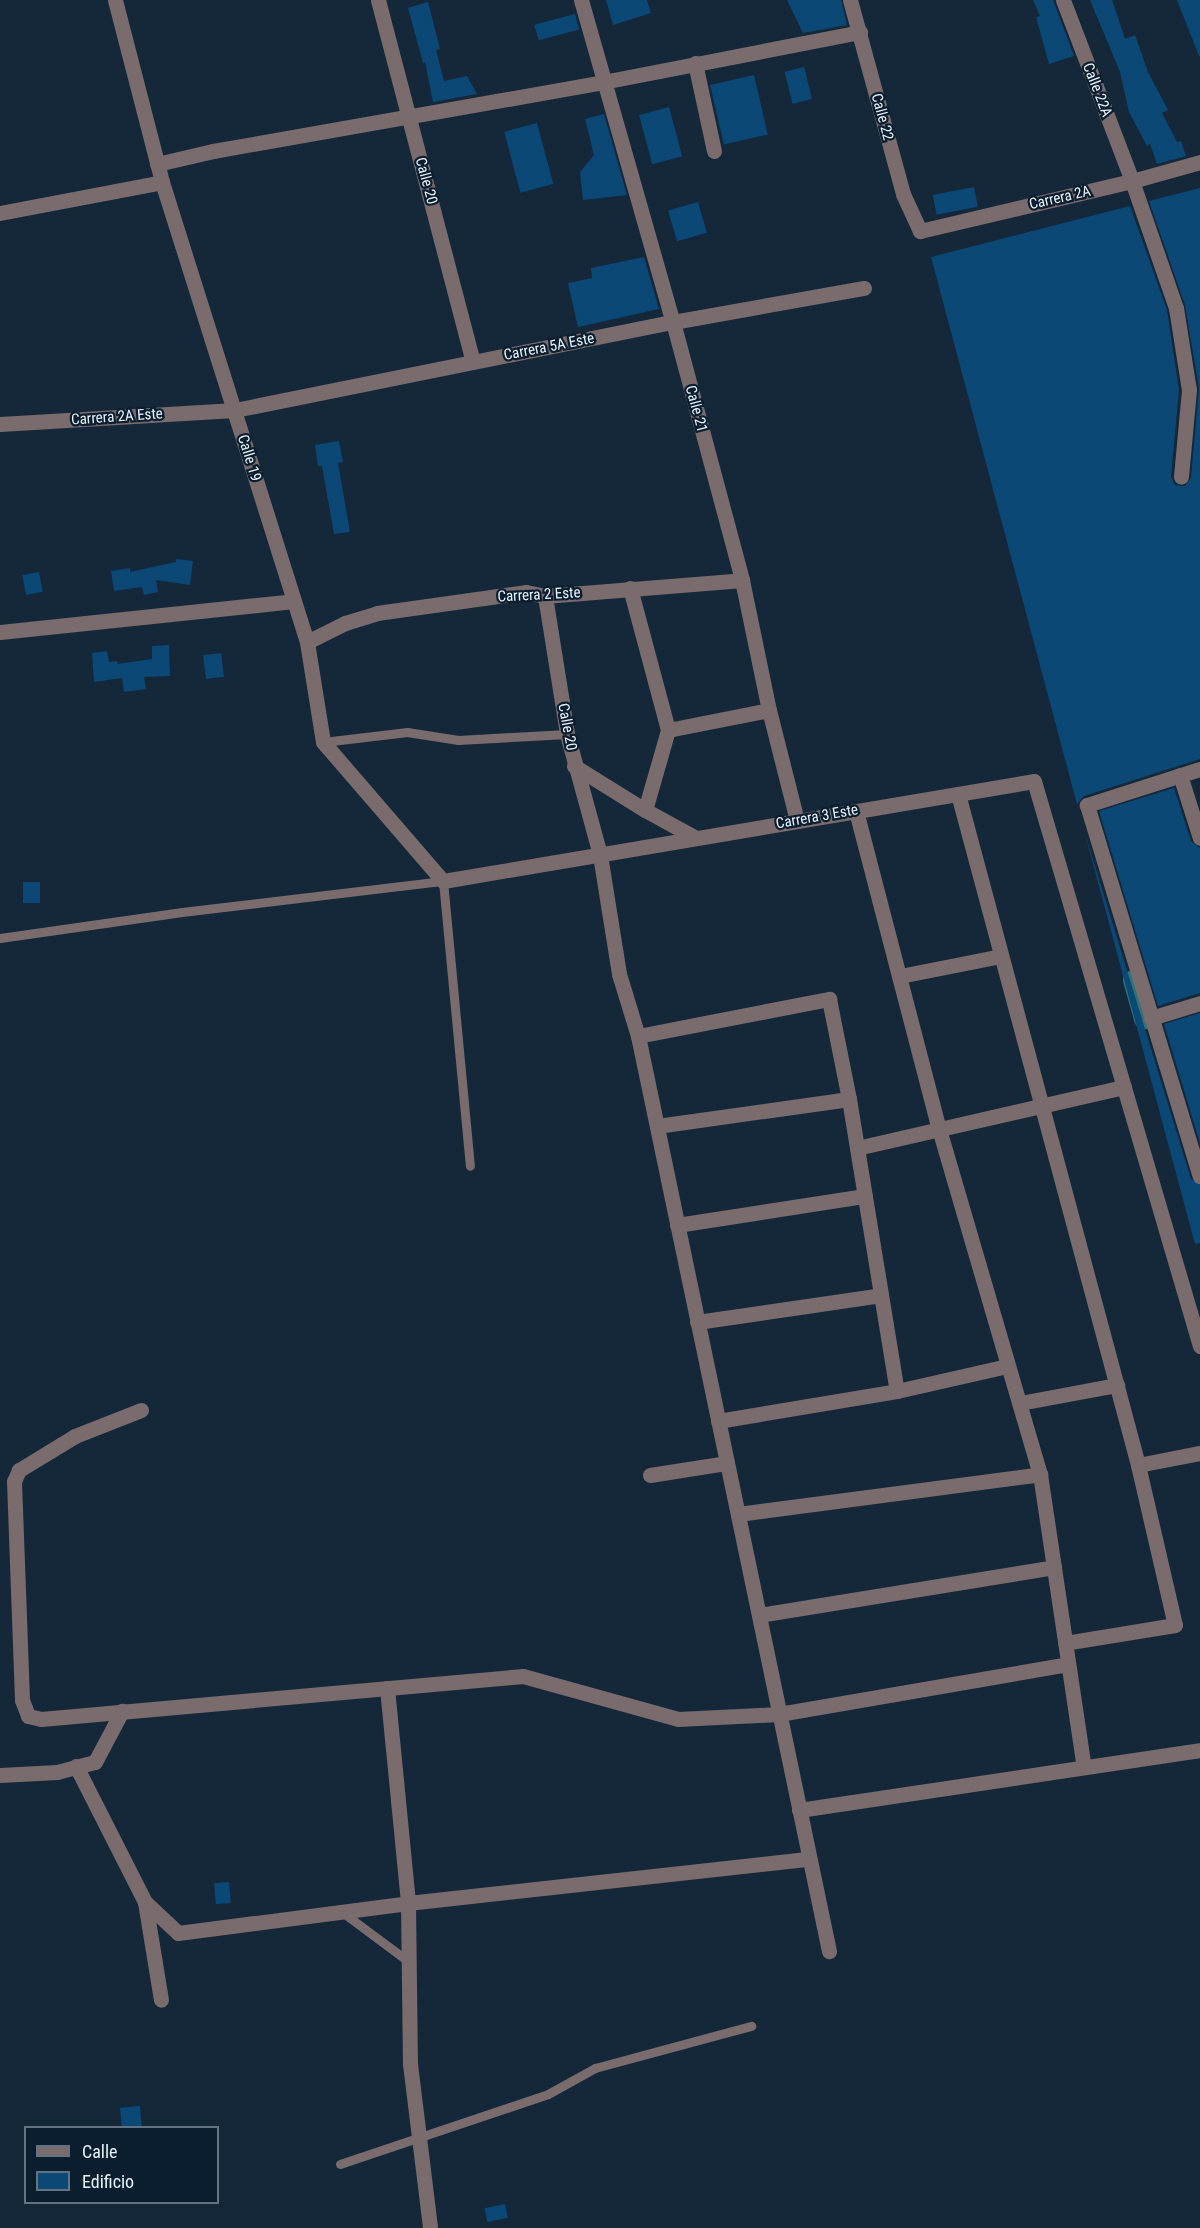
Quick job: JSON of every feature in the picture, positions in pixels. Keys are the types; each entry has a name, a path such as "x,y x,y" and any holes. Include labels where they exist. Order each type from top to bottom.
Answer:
{"street":[{"name":"Calle 19","path":"115,0 162,182 307,642 323,742"},
{"name":"Calle 20","path":"378,0 473,362"},
{"name":"Calle 21","path":"581,0 673,322 741,580 769,711 797,821"},
{"name":"Calle 22","path":"850,0 903,194 920,231"},
{"name":"Calle 22A","path":"1063,0 1132,181 1176,308 1189,390 1181,477"},
{"path":"157,164 213,151 603,82 860,32"},
{"path":"695,63 714,151"},
{"name":"Carrera 2A","path":"920,231 1132,181 1200,162"},
{"path":"0,213 162,182"},
{"name":"Carrera 5A Este","path":"235,410 673,322 864,288"},
{"name":"Carrera 2A Este","path":"0,424 235,410"},
{"name":"Carrera 2 Este","path":"307,642 345,623 377,613 526,592 544,596 741,580"},
{"path":"630,588 668,730 645,810"},
{"name":"Calle 20","path":"544,596 567,734 600,855 619,974 638,1036 829,1951"},
{"path":"0,632 293,601"},
{"path":"668,730 769,711"},
{"path":"323,742 442,881"},
{"path":"574,766 645,810 696,838"},
{"path":"1200,769 1087,805 1200,1176"},
{"path":"1180,775 1200,838"},
{"name":"Carrera 3 Este","path":"442,881 1034,781 1124,1087"},
{"path":"958,794 1138,1465 1174,1624 1065,1643"},
{"path":"856,811 939,1129 1040,1474 1084,1767"},
{"path":"900,976 1001,956"},
{"path":"638,1036 829,999 849,1099 897,1391"},
{"path":"1151,1018 1200,1003"},
{"path":"857,1148 1124,1087 1200,1346"},
{"path":"657,1126 849,1099"},
{"path":"677,1225 865,1196"},
{"path":"697,1322 881,1295"},
{"path":"718,1421 897,1391 1007,1366"},
{"path":"1020,1403 1117,1385"},
{"path":"141,1410 75,1436 20,1470 14,1481 22,1700 28,1716 41,1719 523,1676 678,1719 779,1714 1068,1664"},
{"path":"1138,1465 1200,1453"},
{"path":"650,1474 727,1463"},
{"path":"738,1515 1040,1474"},
{"path":"759,1615 1054,1567"},
{"path":"387,1688 408,1903 410,2064 430,2228"},
{"path":"0,1775 57,1772 95,1762 123,1711"},
{"path":"799,1809 1200,1750"},
{"path":"76,1766 145,1902 161,2000"},
{"path":"145,1902 178,1933 408,1903 809,1859"}],"lane":[{"path":"323,742 407,732 458,740 567,734"},
{"path":"0,938 182,912 442,881 470,1166"},
{"path":"342,1912 409,1962"},
{"path":"340,2164 548,2094 595,2068 751,2026"}],"building":[{"path":"606,0 647,0 651,13 613,25"},
{"path":"787,0 841,0 847,25 803,33"},
{"path":"1033,0 1053,0 1074,56 1049,64 1036,17 1040,16"},
{"path":"1090,0 1112,0 1125,39 1135,35 1148,72 1168,110 1162,113 1177,142 1181,141 1186,156 1157,164 1150,144 1147,146 1129,112 1120,72"},
{"path":"1177,0 1200,0 1200,56 1199,56"},
{"path":"428,2 440,49 436,50 444,81 467,76 477,94 433,102 425,62 423,63 408,8"},
{"path":"575,14 579,29 539,40 534,25"},
{"path":"804,67 812,99 793,104 785,72"},
{"path":"754,75 768,134 724,145 710,85"},
{"path":"669,107 682,156 652,164 639,115"},
{"path":"604,114 627,195 583,200 580,172 594,155 585,119"},
{"path":"537,123 553,184 520,193 504,132"},
{"path":"974,187 978,207 937,215 933,195"},
{"path":"1200,188 1200,759 1084,796 1077,804 931,257 1130,206 1167,310 1179,390 1171,477 1175,485 1185,486 1191,478 1199,388 1185,305 1149,201"},
{"path":"698,202 707,233 677,241 668,211"},
{"path":"644,257 659,309 578,327 568,283 592,278 591,268"},
{"path":"339,441 343,462 338,463 350,532 334,534 322,466 318,466 315,445"},
{"path":"176,559 193,561 190,585 156,580 158,592 144,595 142,587 114,591 111,571 130,568 130,572 176,562"},
{"path":"39,572 43,592 26,595 22,575"},
{"path":"169,645 170,676 144,677 146,689 124,692 122,678 94,682 92,653 107,651 109,662 117,661 118,664 152,659 152,646"},
{"path":"221,653 224,677 206,679 203,655"},
{"path":"1174,788 1191,841 1200,848 1200,993 1158,1006 1099,811"},
{"path":"1084,830 1191,1179 1200,1185 1200,1243 1195,1244"},
{"path":"23,882 40,882 40,903 23,903"},
{"path":"1200,1013 1200,1143 1164,1024"},
{"path":"229,1882 231,1903 216,1904 214,1883"},
{"path":"140,2106 142,2126 122,2126 120,2108"},
{"path":"505,2204 508,2218 487,2222 484,2208"}],"waterway":[{"path":"1133,980 1144,1019"}]}
